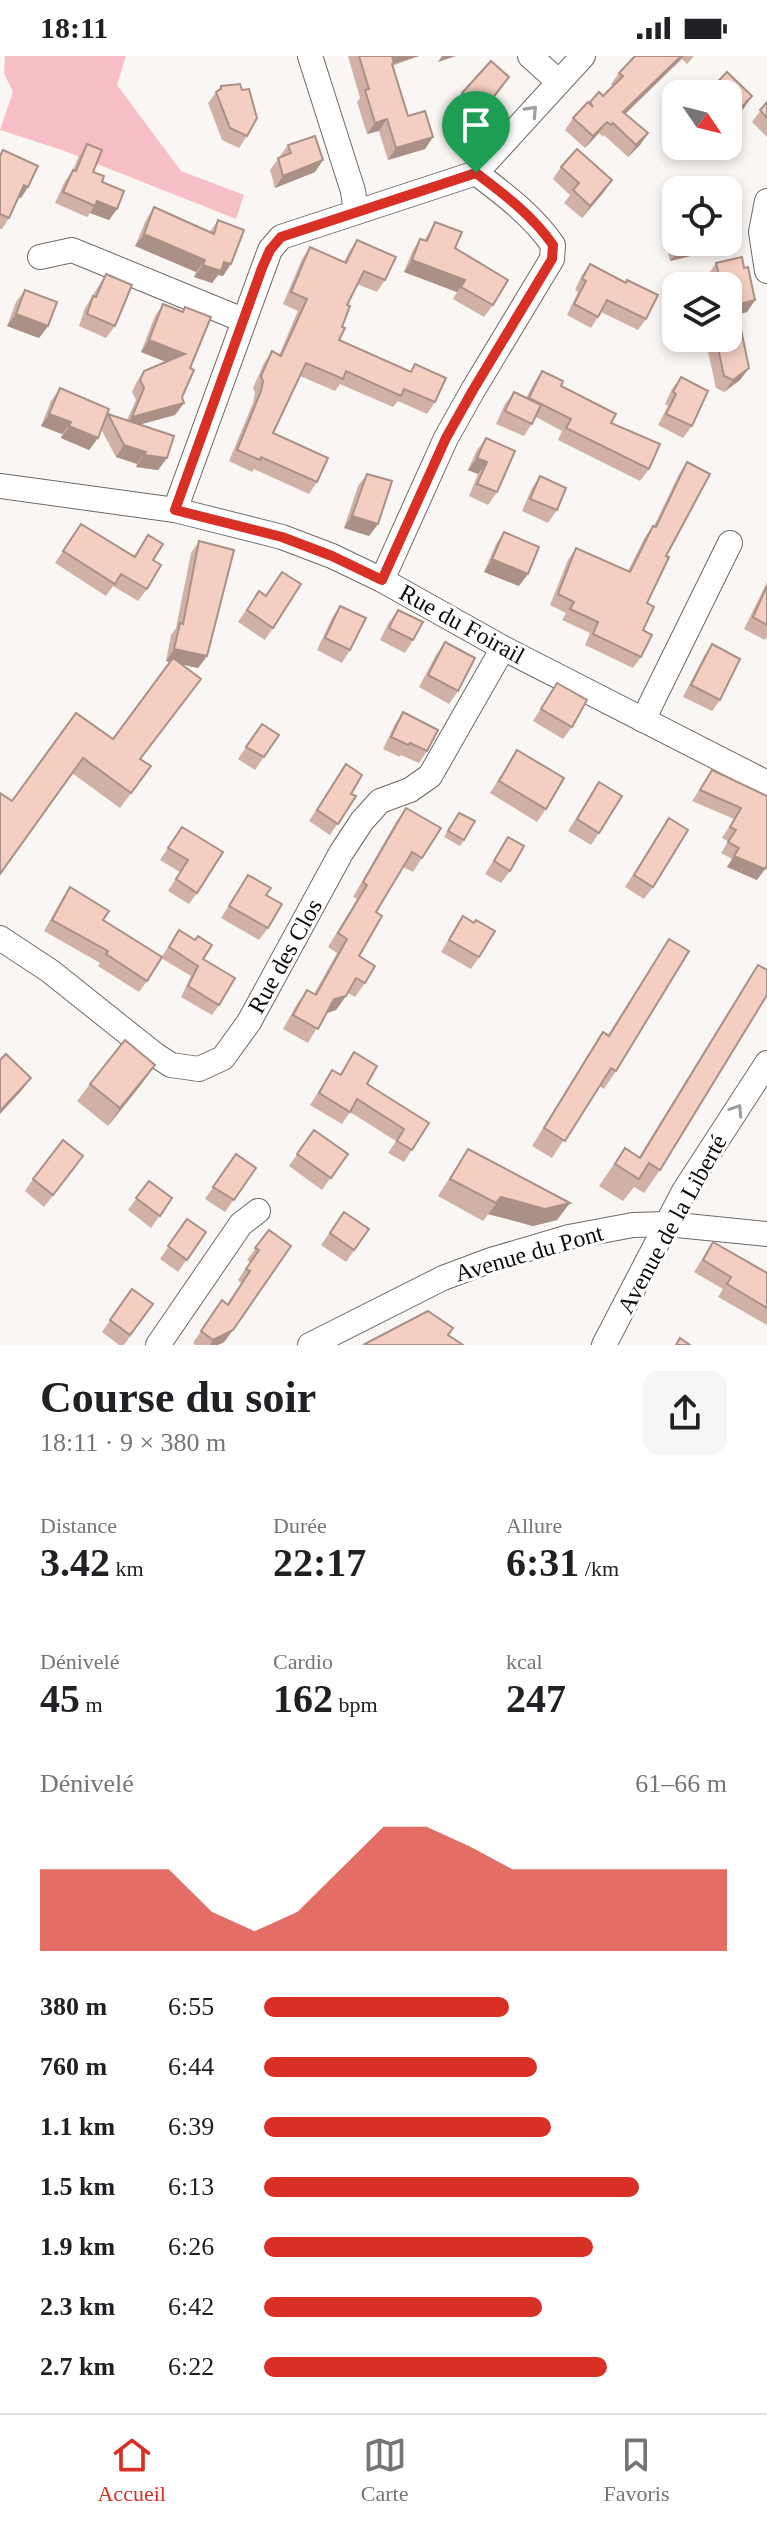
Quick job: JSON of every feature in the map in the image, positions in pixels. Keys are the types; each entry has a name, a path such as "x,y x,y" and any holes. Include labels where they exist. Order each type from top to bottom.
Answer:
{"street":[{"path":"310,56 353,191 356,212"},
{"path":"530,56 559,82"},
{"path":"175,510 270,250 281,237 476,173 583,56"},
{"path":"382,580 446,438 552,259 553,245 544,232 476,173"},
{"path":"767,201 761,232 767,271"},
{"path":"40,257 72,250 243,320"},
{"name":"Rue du Foirail","path":"0,486 175,510 282,537 332,556 382,580 503,648 767,783"},
{"path":"643,720 730,543"},
{"name":"Rue des Clos","path":"0,938 50,971 171,1065 199,1069 223,1058 249,1022 341,853 362,821 380,801 410,790 430,776 503,648"},
{"name":"Avenue de la Liberté","path":"604,1345 684,1191 767,1063"},
{"path":"158,1345 241,1224 258,1211"},
{"name":"Avenue du Pont","path":"310,1345 407,1295 491,1260 569,1237 633,1225 667,1224 767,1234"}],"shaded area":[{"path":"5,56 126,56 117,85 181,171 244,195 236,219 62,150 0,130 13,92 4,73"}],"building":[{"path":"359,56 392,56 408,116 425,111 433,137 396,148 387,119 375,123"},
{"path":"635,56 681,56 623,112 648,133 636,145 613,123 607,122 593,136 573,118 588,102 593,107 590,102 599,92 603,96 623,76 619,73"},
{"path":"491,61 509,77 482,111 462,93"},
{"path":"727,72 735,80 719,80"},
{"path":"240,84 242,90 249,89 257,118 247,136 230,128 216,92 221,86"},
{"path":"742,86 752,96 742,107"},
{"path":"767,102 767,118 760,110"},
{"path":"315,136 323,160 283,176 278,158 291,153 288,145"},
{"path":"87,144 102,150 93,172 104,176 102,182 124,191 117,209 97,201 95,206 63,192"},
{"path":"577,149 612,180 590,206 573,190 579,183 561,167"},
{"path":"3,150 38,166 28,187 24,185 9,218 0,214 0,156"},
{"path":"154,207 214,234 218,220 244,230 231,264 224,262 221,271 203,265 205,260 144,234"},
{"path":"435,222 462,232 455,248 508,280 493,305 461,287 465,280 412,260 420,239 427,241"},
{"path":"357,240 396,257 385,280 364,271 347,305 350,306 342,327 345,328 339,340 411,372 415,364 446,378 435,402 404,389 401,396 346,371 343,379 306,363 273,433 328,458 317,482 261,457 260,460 237,450 261,391 261,376 272,351 281,356 307,299 291,292 310,247 346,263"},
{"path":"742,257 744,268 748,267 755,300 742,303 742,272 718,272 716,263"},
{"path":"590,264 658,295 646,319 607,300 598,317 574,304 586,281 582,279"},
{"path":"106,274 132,285 115,326 87,314"},
{"path":"25,290 57,302 48,326 16,314"},
{"path":"163,304 183,312 185,307 211,317 190,368 194,370 182,397 184,403 132,417 144,388 140,380 144,371 185,354 149,340"},
{"path":"742,334 749,368 733,380 724,376 719,352 742,352"},
{"path":"542,371 563,381 561,386 616,414 611,423 660,444 649,469 566,428 571,419 529,398"},
{"path":"681,377 708,391 692,426 666,414"},
{"path":"60,388 109,409 98,438 69,426 71,422 49,414"},
{"path":"514,392 541,405 532,424 505,411"},
{"path":"108,414 174,436 167,458 144,455 146,452 124,445"},
{"path":"486,438 515,451 497,492 477,484 487,462 477,458"},
{"path":"687,462 710,474 666,556 669,557 647,603 654,607 643,630 652,635 641,657 593,634 598,622 570,609 574,602 558,594 576,548 630,572"},
{"path":"367,474 392,481 378,524 352,516"},
{"path":"540,476 566,488 557,510 530,499"},
{"path":"81,524 135,557 148,535 163,544 153,560 161,565 147,589 121,574 115,584 63,551"},
{"path":"504,532 539,547 528,574 492,559"},
{"path":"199,541 234,550 207,656 174,649 180,623 183,624"},
{"path":"282,572 301,584 273,628 247,610 259,591 266,596"},
{"path":"767,586 767,625 753,617"},
{"path":"340,606 366,618 350,650 325,638"},
{"path":"398,610 423,622 413,640 389,628"},
{"path":"445,642 475,658 458,691 428,675"},
{"path":"712,644 740,659 720,700 691,685"},
{"path":"173,658 201,679 140,759 151,766 131,793 83,758 0,874 0,793 12,801 76,713 113,739"},
{"path":"557,683 587,700 572,727 541,709"},
{"path":"403,712 438,730 427,751 391,737"},
{"path":"262,724 279,735 264,757 246,747"},
{"path":"517,750 564,778 546,809 499,781"},
{"path":"346,764 362,775 351,794 356,796 338,824 317,810"},
{"path":"712,770 767,796 765,869 734,856 739,848 728,842 736,830 730,827 741,808 700,790"},
{"path":"599,782 622,796 599,833 577,819"},
{"path":"406,808 441,828 422,858 412,852 376,912 382,916 359,956 375,966 365,983 356,978 346,996 334,999 318,1029 293,1015 307,990 316,995 347,939 338,933 367,885 363,882"},
{"path":"459,813 475,821 464,840 448,831"},
{"path":"669,818 688,830 653,887 634,875"},
{"path":"182,827 223,852 197,893 176,879 188,860 168,848"},
{"path":"508,837 524,846 510,871 494,861"},
{"path":"248,875 271,888 266,895 282,904 268,928 229,906"},
{"path":"70,887 109,911 103,920 162,957 147,981 106,954 108,951 52,920"},
{"path":"463,916 495,931 479,957 449,940"},
{"path":"179,930 195,940 198,936 212,945 203,959 235,978 219,1005 188,986 198,966 169,947"},
{"path":"669,939 689,951 616,1071 611,1068 565,1141 544,1128 603,1032 609,1036"},
{"path":"758,965 767,970 767,995 660,1170 649,1163 639,1179 615,1164 625,1148 640,1158"},
{"path":"125,1040 155,1065 120,1108 90,1084"},
{"path":"354,1052 377,1066 367,1084 429,1123 412,1150 397,1141 404,1129 357,1099 350,1112 319,1093 332,1070 341,1075"},
{"path":"6,1054 31,1078 0,1111 0,1060"},
{"path":"314,1130 348,1154 331,1178 297,1154"},
{"path":"63,1140 83,1156 53,1195 33,1179"},
{"path":"468,1149 570,1203 545,1209 501,1197 496,1203 450,1179"},
{"path":"236,1154 256,1168 234,1200 213,1187"},
{"path":"149,1181 172,1198 160,1216 136,1198"},
{"path":"344,1212 369,1229 354,1250 330,1233"},
{"path":"187,1219 206,1232 187,1260 168,1246"},
{"path":"269,1230 291,1246 233,1330 213,1340 201,1331 222,1300 228,1305 250,1271 246,1269 259,1250 255,1248"},
{"path":"713,1242 767,1273 767,1308 727,1284 731,1277 703,1260"},
{"path":"132,1289 153,1304 130,1335 110,1320"},
{"path":"428,1311 453,1328 448,1335 463,1345 363,1345"},
{"path":"680,1338 690,1345 676,1345"}],"route":[{"path":"476,173 544,232 553,245 552,259 446,438 382,580 282,537 175,510 262,268 270,250 281,237 476,173"}]}
